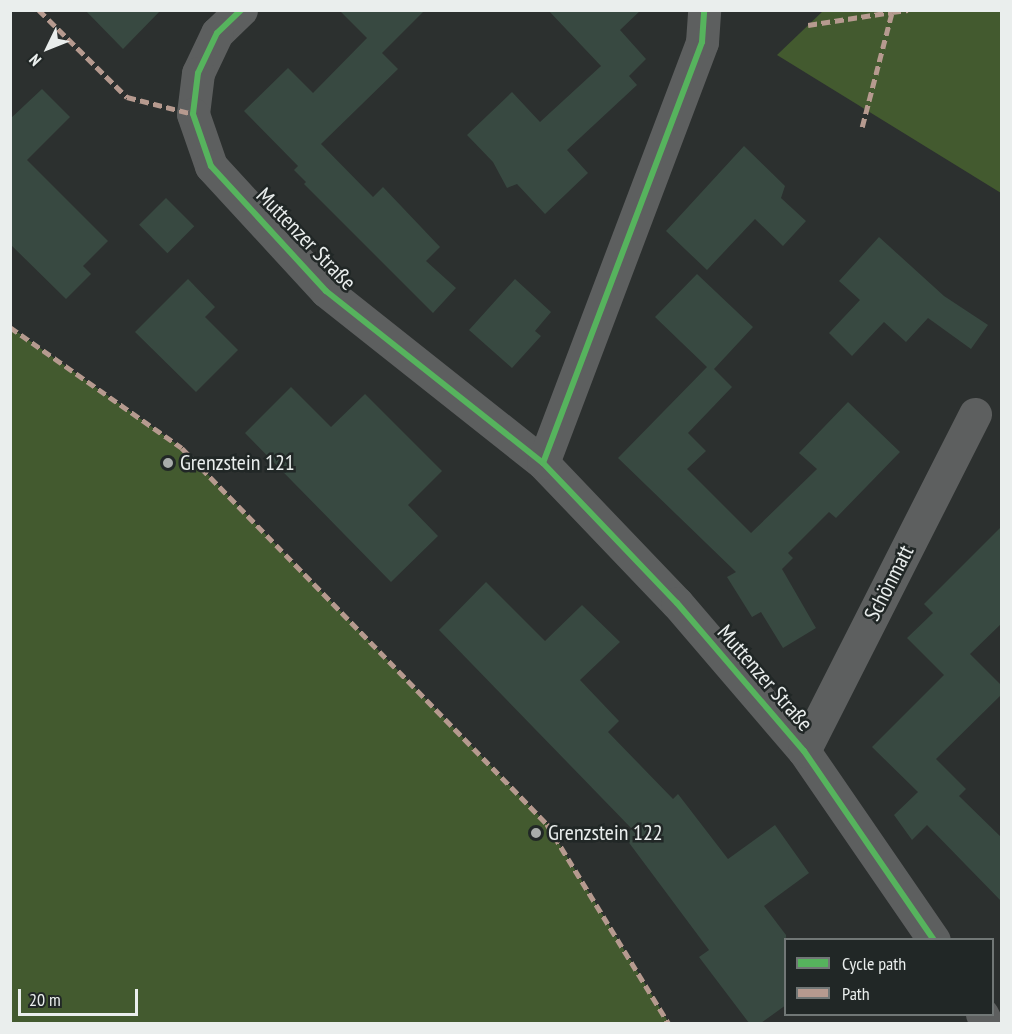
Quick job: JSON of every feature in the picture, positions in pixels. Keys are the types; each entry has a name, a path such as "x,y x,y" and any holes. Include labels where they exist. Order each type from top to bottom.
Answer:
{"street":[{"name":"Muttenzer Straße","path":"241,10 217,33 198,73 193,114 211,166 326,291 543,463 676,603 804,751 933,938"},
{"path":"543,463 702,42 704,10"},
{"name":"Schönmatt","path":"804,751 975,414"}],"green space":[{"path":"823,11 1001,11 1001,193 777,55"},
{"path":"10,327 182,448 547,824 669,1023 11,1023"}],"building":[{"path":"85,10 161,10 123,49"},
{"path":"339,10 425,10 382,53 398,69 321,144 373,197 383,187 440,247 426,261 456,288 433,313 304,184 306,182 294,170 298,166 244,111 288,68 313,93 367,38"},
{"path":"548,10 641,10 620,30 646,59 629,76 637,85 567,150 588,173 545,214 517,184 507,188 493,162 467,135 512,92 540,122 601,66"},
{"path":"42,89 70,117 27,160 108,241 83,266 91,274 66,299 10,244 10,119"},
{"path":"744,146 785,186 781,198 806,221 783,246 755,219 707,270 666,231"},
{"path":"166,198 194,226 167,253 139,225"},
{"path":"879,237 944,296 988,325 971,349 928,318 906,342 884,322 852,356 829,333 860,300 839,281"},
{"path":"697,274 753,327 714,369 732,387 688,433 706,451 687,469 751,533 817,469 799,453 848,402 900,452 836,518 829,512 788,553 793,558 782,569 816,628 783,648 761,612 752,617 727,577 736,572 618,458 707,367 655,317"},
{"path":"188,279 215,307 205,317 238,350 196,392 135,332"},
{"path":"515,279 551,312 535,331 541,336 512,368 469,330"},
{"path":"291,387 331,427 365,394 442,471 408,505 438,536 391,582 245,433"},
{"path":"1002,526 1002,623 970,654 1002,686 1002,694 936,759 966,789 959,796 1002,838 1002,902 927,825 912,840 894,815 918,792 872,747 944,675 907,638 933,613 924,604"},
{"path":"486,582 545,641 582,605 620,642 580,680 619,721 608,732 673,799 678,794 728,859 775,825 809,873 764,906 786,935 784,938 784,1006 761,1023 749,1023 699,957 709,950 624,836 632,829 439,630"}],"marked path":[{"path":"39,10 127,97 193,114"},
{"path":"862,127 892,12 908,10"},
{"path":"808,25 892,12"},
{"path":"10,327 182,448 547,824 669,1024"}],"cycle path":[{"path":"241,10 217,33 198,73 193,114 211,166 326,291 543,463 677,603 804,751 933,938"},
{"path":"543,463 702,42 704,10"}],"place":[{"name":"Grenzstein 121","path":"168,463"},
{"name":"Grenzstein 122","path":"536,833"}]}
